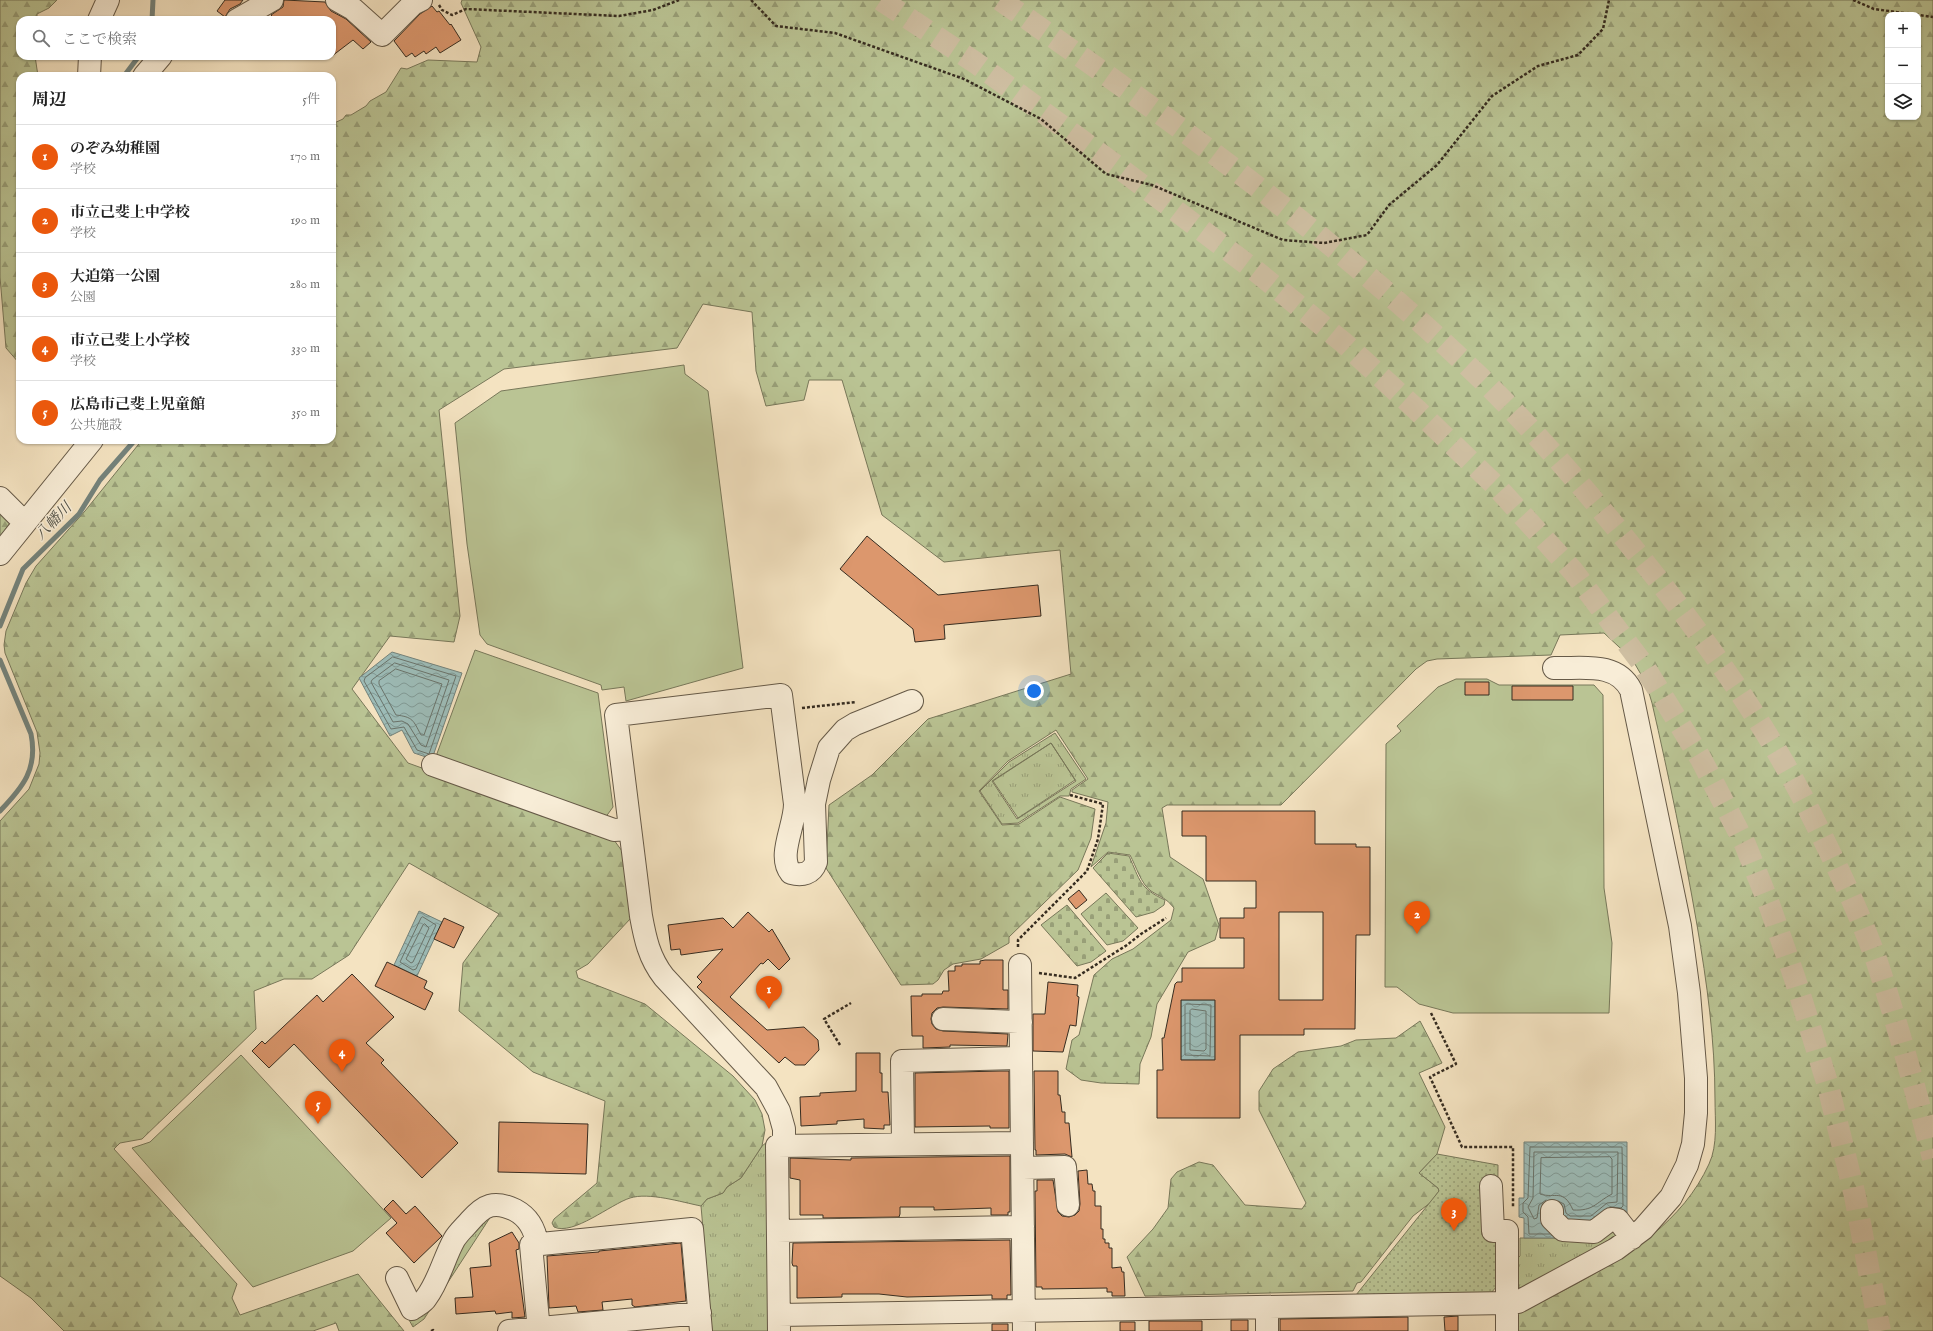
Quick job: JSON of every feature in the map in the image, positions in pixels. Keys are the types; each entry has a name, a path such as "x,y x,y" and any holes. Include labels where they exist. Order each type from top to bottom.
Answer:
{"street":[{"path":"85,16 92,0"},
{"path":"101,16 108,0"},
{"path":"244,16 272,0"},
{"path":"337,0 354,8 382,35 413,4 421,0"},
{"path":"89,72 90,60"},
{"path":"147,72 158,60"},
{"path":"0,554 24,522 89,444"},
{"path":"0,498 24,522"},
{"path":"1022,1143 777,1146 779,1323 1024,1321 1267,1307 1518,1302 1616,1249 1632,1238 1654,1219 1671,1197 1687,1165 1693,1144 1696,1113 1696,1078 1689,993 1680,926 1630,690 1623,678 1609,670 1554,668"},
{"path":"784,1146 784,1129 779,1111 766,1087 664,977 652,959 647,946 641,916 616,715 781,695 795,804 795,816 786,850 785,862 791,873 803,875 812,870 816,862 814,804 819,780 829,748 845,730 855,724 912,701"},
{"path":"433,765 614,830 630,829"},
{"path":"1020,969 1024,1321"},
{"path":"943,1019 1021,1022"},
{"path":"903,1144 902,1061 1021,1058"},
{"path":"1023,1168 1065,1167 1068,1205"},
{"path":"1492,1186 1493,1231 1507,1231 1507,1331"},
{"path":"397,1278 412,1308 422,1302 430,1292 455,1238 477,1213 489,1205 508,1207 520,1213 530,1223 536,1235 537,1244"},
{"path":"1552,1211 1552,1218 1563,1230 1594,1232 1611,1218 1618,1220 1632,1238"},
{"path":"778,1230 1023,1226"},
{"path":"509,1331 539,1330 700,1322 692,1229 531,1245 539,1330"},
{"path":"1267,1307 1268,1331"}],"path":[{"path":"436,0 442,10 452,16 466,9 619,16 653,10 679,0"},
{"path":"751,0 776,26 836,33 964,78 1041,119 1106,174 1152,185 1283,240 1324,243 1368,234 1389,205 1437,165 1492,96 1538,66 1578,55 1603,29 1609,0"},
{"path":"1854,0 1874,9 1933,17"},
{"path":"804,708 854,702"},
{"path":"1018,940 1087,871 1098,839 1103,804 1070,795"},
{"path":"1020,969 1076,978 1127,946 1141,934 1166,918"},
{"path":"840,1045 824,1019 851,1003"},
{"path":"1431,1012 1456,1064 1430,1077 1462,1147 1513,1147 1512,1203"}],"green space":[{"path":"0,0 57,0 49,8 37,14 37,16 16,16 16,60 36,60 37,72 16,72 16,360 6,348 0,277"},
{"path":"462,0 1933,0 1933,1331 1517,1331 1518,1313 1596,1273 1635,1248 1669,1219 1685,1203 1698,1184 1712,1157 1715,1141 1714,1056 1701,947 1682,841 1652,703 1646,683 1632,659 1604,633 1560,635 1551,655 1437,659 1427,661 1416,669 1281,805 1167,805 1162,808 1170,857 1203,879 1219,925 1215,940 1188,952 1157,1004 1151,1037 1140,1064 1139,1084 1101,1083 1081,1080 1066,1069 1072,1040 1079,1035 1094,975 1112,959 1133,949 1171,920 1174,908 1166,900 1147,888 1130,855 1108,852 1091,867 1106,823 1108,802 1072,792 1072,790 1088,779 1056,730 1008,761 979,791 1002,825 1019,824 1060,797 1095,809 1091,838 1078,870 1009,937 1009,943 981,959 953,964 944,970 938,980 933,984 901,985 826,868 829,805 872,775 928,719 1071,674 1060,550 944,562 882,515 842,380 809,380 804,400 766,406 756,371 752,312 703,304 677,348 504,369 439,410 460,616 454,642 390,636 352,689 408,763 611,836 622,851 631,918 588,964 576,971 578,978 645,1004 733,1076 755,1100 762,1114 765,1130 762,1146 741,1178 727,1187 723,1193 707,1199 701,1206 665,1198 638,1196 622,1201 592,1218 571,1227 562,1229 554,1227 552,1223 554,1219 597,1183 605,1101 533,1072 459,1011 463,963 499,914 409,863 349,955 312,979 284,979 254,991 256,1029 142,1139 120,1143 114,1149 237,1284 232,1298 240,1315 358,1274 404,1331 339,1331 336,1323 313,1331 64,1331 31,1298 0,1276 0,821 29,789 39,764 40,753 37,732 5,653 4,645 6,631 26,583 36,566 85,511 139,444 336,444 336,122 343,119 346,115 351,115 366,106 370,101 386,92 401,68 407,69 428,60 477,62 481,47 461,3"},
{"path":"684,365 685,374 708,391 743,668 626,701 624,687 602,690 601,685 487,644 480,635 467,544 455,423 501,391"},
{"path":"0,506 12,520 0,537"},
{"path":"475,650 598,693 613,807 605,818 435,759"},
{"path":"1456,679 1487,679 1499,685 1594,685 1603,695 1604,888 1612,943 1609,1013 1453,1013 1419,1004 1397,987 1385,987 1386,744 1401,731 1397,726 1438,687"},
{"path":"1055,733 1086,779 1071,789 1069,796 1060,796 1018,823 1002,824 980,791 1009,762","holes":["1051,743 1076,781 1017,819 992,781"]},
{"path":"1051,743 1075,780 1018,818 993,781"},
{"path":"1108,853 1129,856 1141,882 1156,896 1165,900 1164,905 1154,912 1136,917 1093,868"},
{"path":"1106,893 1138,928 1123,941 1107,945 1081,914"},
{"path":"1067,905 1106,951 1091,962 1077,966 1041,925"},
{"path":"1420,1021 1442,1063 1419,1073 1445,1127 1437,1154 1419,1173 1438,1188 1439,1191 1430,1203 1413,1216 1361,1282 1357,1283 1353,1291 1145,1296 1127,1257 1153,1229 1168,1208 1171,1179 1177,1172 1199,1162 1213,1165 1245,1205 1302,1209 1306,1203 1259,1110 1259,1091 1273,1069 1298,1052 1341,1046 1356,1040 1396,1038"},
{"path":"241,1055 391,1218 353,1251 253,1287 132,1148 150,1142"},
{"path":"772,1138 773,1331 712,1331 701,1206 707,1199 723,1193 727,1187 741,1178 762,1146"},
{"path":"1437,1154 1498,1165 1497,1286 1491,1293 1356,1295 1439,1191 1438,1188 1419,1173"},
{"path":"493,1213 424,1319 413,1327 408,1318 411,1321 428,1309 456,1247"},
{"path":"1610,1227 1616,1235 1599,1246 1523,1288 1514,1287 1514,1262 1520,1256 1520,1238 1594,1238"}],"water":[{"path":"392,652 462,673 433,756 429,758 414,753 402,730 390,736 359,678"},
{"path":"419,911 442,922 417,976 394,965"},
{"path":"1181,1000 1215,1000 1215,1060 1181,1060"},
{"path":"1524,1142 1627,1142 1627,1213 1612,1211 1580,1238 1524,1238 1524,1218 1519,1217 1519,1198 1524,1198"}],"building":[{"path":"225,0 243,0 240,4 230,9 226,16 217,11"},
{"path":"284,0 325,2 331,11 346,19 371,42 363,49 353,40 336,53 336,16 271,15 283,7"},
{"path":"432,6 437,12 439,11 450,25 451,24 461,40 440,53 436,47 426,54 424,51 415,57 412,53 406,57 394,41 420,14"},
{"path":"867,536 938,595 1038,585 1041,616 944,625 945,639 915,642 913,629 840,569"},
{"path":"1465,682 1489,682 1489,695 1465,695"},
{"path":"1512,686 1573,686 1573,700 1512,700"},
{"path":"1182,811 1315,811 1315,844 1356,844 1356,847 1370,847 1370,935 1356,935 1355,1029 1304,1029 1304,1035 1240,1035 1240,1118 1157,1118 1157,1070 1163,1070 1162,1038 1164,1038 1175,984 1177,982 1182,982 1182,968 1244,968 1244,938 1220,938 1220,918 1244,918 1244,908 1256,908 1256,881 1206,881 1206,836 1182,836","holes":["1279,912 1323,912 1323,1000 1279,1000","1181,1000 1215,1000 1215,1060 1181,1060"]},
{"path":"1079,890 1087,900 1076,909 1068,899"},
{"path":"748,912 769,932 772,929 790,959 779,970 768,959 763,964 761,963 730,997 767,1030 804,1027 818,1040 819,1050 805,1065 795,1065 785,1057 779,1063 697,987 702,982 697,977 723,949 681,955 680,949 671,950 668,925 723,918 733,928"},
{"path":"444,918 464,927 454,948 434,939"},
{"path":"1003,960 1003,990 1008,990 1008,1009 937,1008 932,1013 932,1024 936,1029 943,1031 1008,1034 1007,1046 950,1045 950,1047 923,1048 923,1036 912,1036 911,996 922,996 922,994 942,994 943,991 949,991 948,971 955,971 955,966 962,966 962,964 980,964 980,961"},
{"path":"387,962 427,981 424,988 433,993 425,1010 375,986"},
{"path":"352,974 394,1017 366,1043 384,1060 381,1063 458,1143 422,1178 294,1044 269,1068 252,1051 262,1041 265,1044 317,995 323,1002"},
{"path":"1048,982 1078,985 1077,996 1079,997 1076,1026 1070,1025 1063,1052 1033,1051 1033,1014 1045,1014"},
{"path":"856,1053 880,1053 882,1092 888,1092 890,1125 884,1125 884,1129 864,1128 864,1119 837,1121 837,1124 801,1126 800,1097 820,1096 820,1093 856,1091"},
{"path":"1009,1071 1009,1128 990,1128 990,1126 915,1127 915,1073"},
{"path":"1034,1071 1058,1071 1058,1095 1060,1095 1062,1112 1065,1112 1065,1123 1069,1123 1072,1157 1065,1154 1036,1155"},
{"path":"499,1122 588,1124 586,1174 498,1172"},
{"path":"1010,1156 1010,1212 1008,1212 1008,1215 991,1215 991,1208 934,1210 934,1207 900,1207 899,1217 823,1218 823,1215 800,1215 800,1180 790,1178 790,1158 851,1160 851,1158"},
{"path":"1087,1170 1088,1184 1092,1184 1093,1191 1095,1191 1095,1206 1101,1206 1101,1229 1103,1229 1103,1239 1105,1239 1105,1243 1109,1243 1109,1248 1112,1248 1112,1268 1121,1267 1122,1272 1124,1272 1125,1296 1112,1296 1112,1292 1107,1292 1107,1288 1042,1289 1042,1287 1036,1287 1035,1191 1037,1191 1037,1180 1053,1180 1058,1212 1062,1216 1069,1217 1075,1215 1079,1211 1078,1171"},
{"path":"393,1200 406,1214 415,1206 442,1236 414,1263 386,1233 397,1223 384,1209"},
{"path":"512,1232 519,1243 519,1249 516,1250 525,1317 512,1318 512,1312 496,1314 495,1311 456,1314 455,1298 473,1297 470,1268 491,1266 489,1243"},
{"path":"1010,1240 1011,1295 1007,1295 1007,1299 992,1299 992,1295 907,1297 879,1294 842,1294 842,1297 797,1298 797,1266 793,1266 792,1263 793,1243"},
{"path":"681,1243 686,1301 635,1307 632,1305 632,1299 602,1302 603,1310 578,1312 576,1306 549,1308 547,1256"},
{"path":"1458,1316 1458,1331 1445,1331 1444,1317"},
{"path":"1408,1317 1408,1331 1280,1331 1280,1319"},
{"path":"1231,1320 1248,1320 1248,1331 1231,1331"},
{"path":"1149,1321 1202,1321 1202,1331 1149,1331"},
{"path":"1120,1322 1135,1322 1135,1331 1120,1331"},
{"path":"992,1324 1008,1324 1008,1331 992,1331"}],"waterway":[{"name":"八幡川","path":"152,16 153,0"},
{"name":"八幡川","path":"127,72 136,60"},
{"name":"八幡川","path":"0,626 23,569 79,514 100,480 132,444"},
{"name":"八幡川","path":"0,660 31,734 33,746 27,777 16,794 0,811"}],"tunnel":[{"path":"881,0 976,63 1118,167 1257,272 1344,343 1417,410 1496,486 1573,571 1642,663 1701,759 1745,844 1769,904 1795,979 1827,1082 1855,1196 1880,1331"},
{"path":"1000,0 1180,128 1297,218 1411,313 1491,388 1542,441 1590,496 1659,581 1721,664 1759,722 1794,781 1828,848 1854,903 1876,959 1892,1009 1933,1158"}],"place":[{"name":"市立己斐上中学校","path":"1417,934"},
{"name":"のぞみ幼稚園","path":"769,1009"},
{"name":"市立己斐上小学校","path":"342,1072"},
{"name":"広島市己斐上児童館","path":"318,1124"},
{"name":"大迫第一公園","path":"1454,1231"}]}
